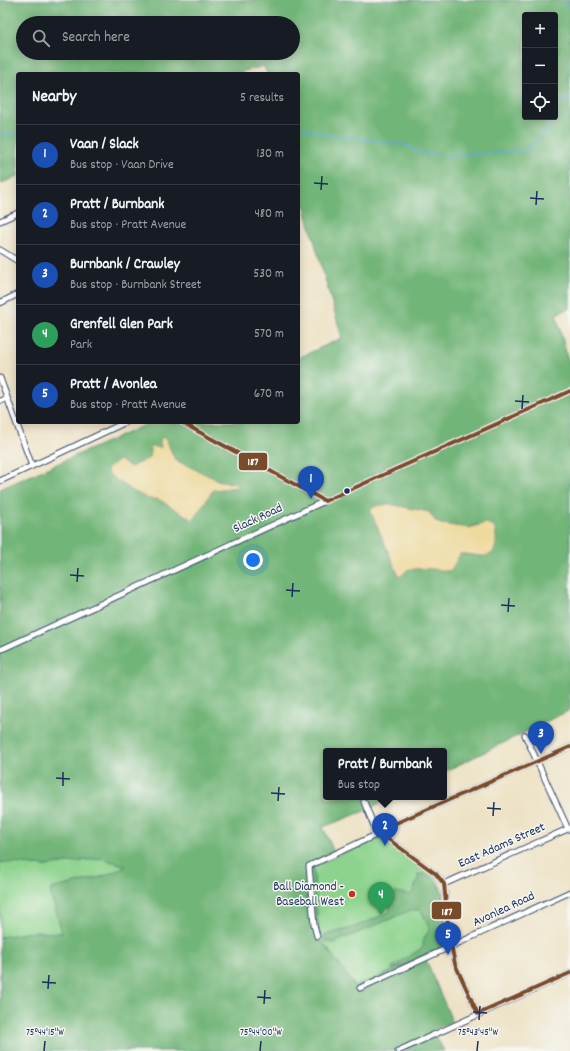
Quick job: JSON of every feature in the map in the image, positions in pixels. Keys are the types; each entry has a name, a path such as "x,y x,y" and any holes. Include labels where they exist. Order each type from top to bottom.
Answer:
{"street":[{"path":"0,221 16,214"},
{"path":"0,250 16,260"},
{"path":"0,303 16,295"},
{"path":"0,378 32,466"},
{"name":"Slack Road","path":"0,650 325,501 570,391"},
{"path":"0,401 6,398"},
{"path":"0,481 122,424"},
{"path":"185,424 325,501"},
{"path":"525,735 569,828"},
{"path":"317,936 314,925 309,866 388,828 570,747"},
{"path":"364,802 374,826 380,833 436,874 444,884 451,947 455,964 478,1014"},
{"name":"East Adams Street","path":"444,884 569,828"},
{"name":"Avonlea Road","path":"360,988 570,892"},
{"path":"398,1051 570,973"}],"green space":[{"path":"0,0 570,0 570,308 556,314 570,367 570,710 447,771 447,748 323,748 323,800 386,800 362,812 323,827 334,852 313,867 319,937 355,987 425,957 452,1021 433,1030 444,1051 0,1051 0,937 34,932 62,933 51,895 51,889 101,877 126,866 102,858 46,866 0,862 0,489 147,424 300,424 300,357 342,338 300,191 300,72 266,72 264,66 243,72 16,72 16,177 0,184","holes":["161,448 169,455 207,476 238,484 237,487 213,490 193,520 158,499 149,499 131,467 149,458","389,504 429,512 436,522 441,524 469,528 477,524 482,556 460,554 451,569 447,571 428,568 413,568 399,576 370,510 373,507"]},
{"path":"378,836 435,876 443,892 448,946 355,987 319,937 313,867"},
{"path":"102,858 126,866 101,877 51,889 51,895 63,933 34,932 0,937 0,862 46,866"},
{"path":"418,874 428,876 435,881 440,890 445,913 445,946 394,969 391,968 422,948 425,936 430,930 421,910 411,910 334,943 324,941 325,935 355,927 390,912 392,896 396,892 411,895 418,880"}],"sand":[{"path":"165,437 175,460 222,482 238,484 237,487 213,490 193,520 158,499 149,499 133,491 108,474 107,469 119,460 131,467 149,458 151,446 161,448 160,439"},
{"path":"389,504 429,512 436,522 441,524 469,528 486,523 494,526 496,545 492,553 488,555 460,554 451,570 412,569 407,570 399,576 370,510 376,506"}],"waterway":[{"path":"563,0 570,11"},
{"path":"558,104 570,98"},
{"path":"302,128 323,134 406,145 419,153 451,156 528,150 550,128 549,120"},
{"path":"0,135 16,133"}],"transit line":[{"name":"187","path":"325,501 570,391"},
{"name":"187","path":"185,424 325,501"},
{"name":"187","path":"380,833 387,827 570,747"},
{"name":"187","path":"380,833 436,874 444,884 449,934 455,964 478,1014"},
{"name":"187","path":"478,1014 570,973"}],"place":[{"name":"Vaan / Slack","path":"311,499"},
{"name":"Burnbank / Crawley","path":"541,754"},
{"name":"Pratt / Burnbank","path":"385,846"},
{"name":"Ball Diamond - Baseball West","path":"352,894"},
{"name":"Grenfell Glen Park","path":"381,915"},
{"name":"Pratt / Avonlea","path":"448,955"}]}
